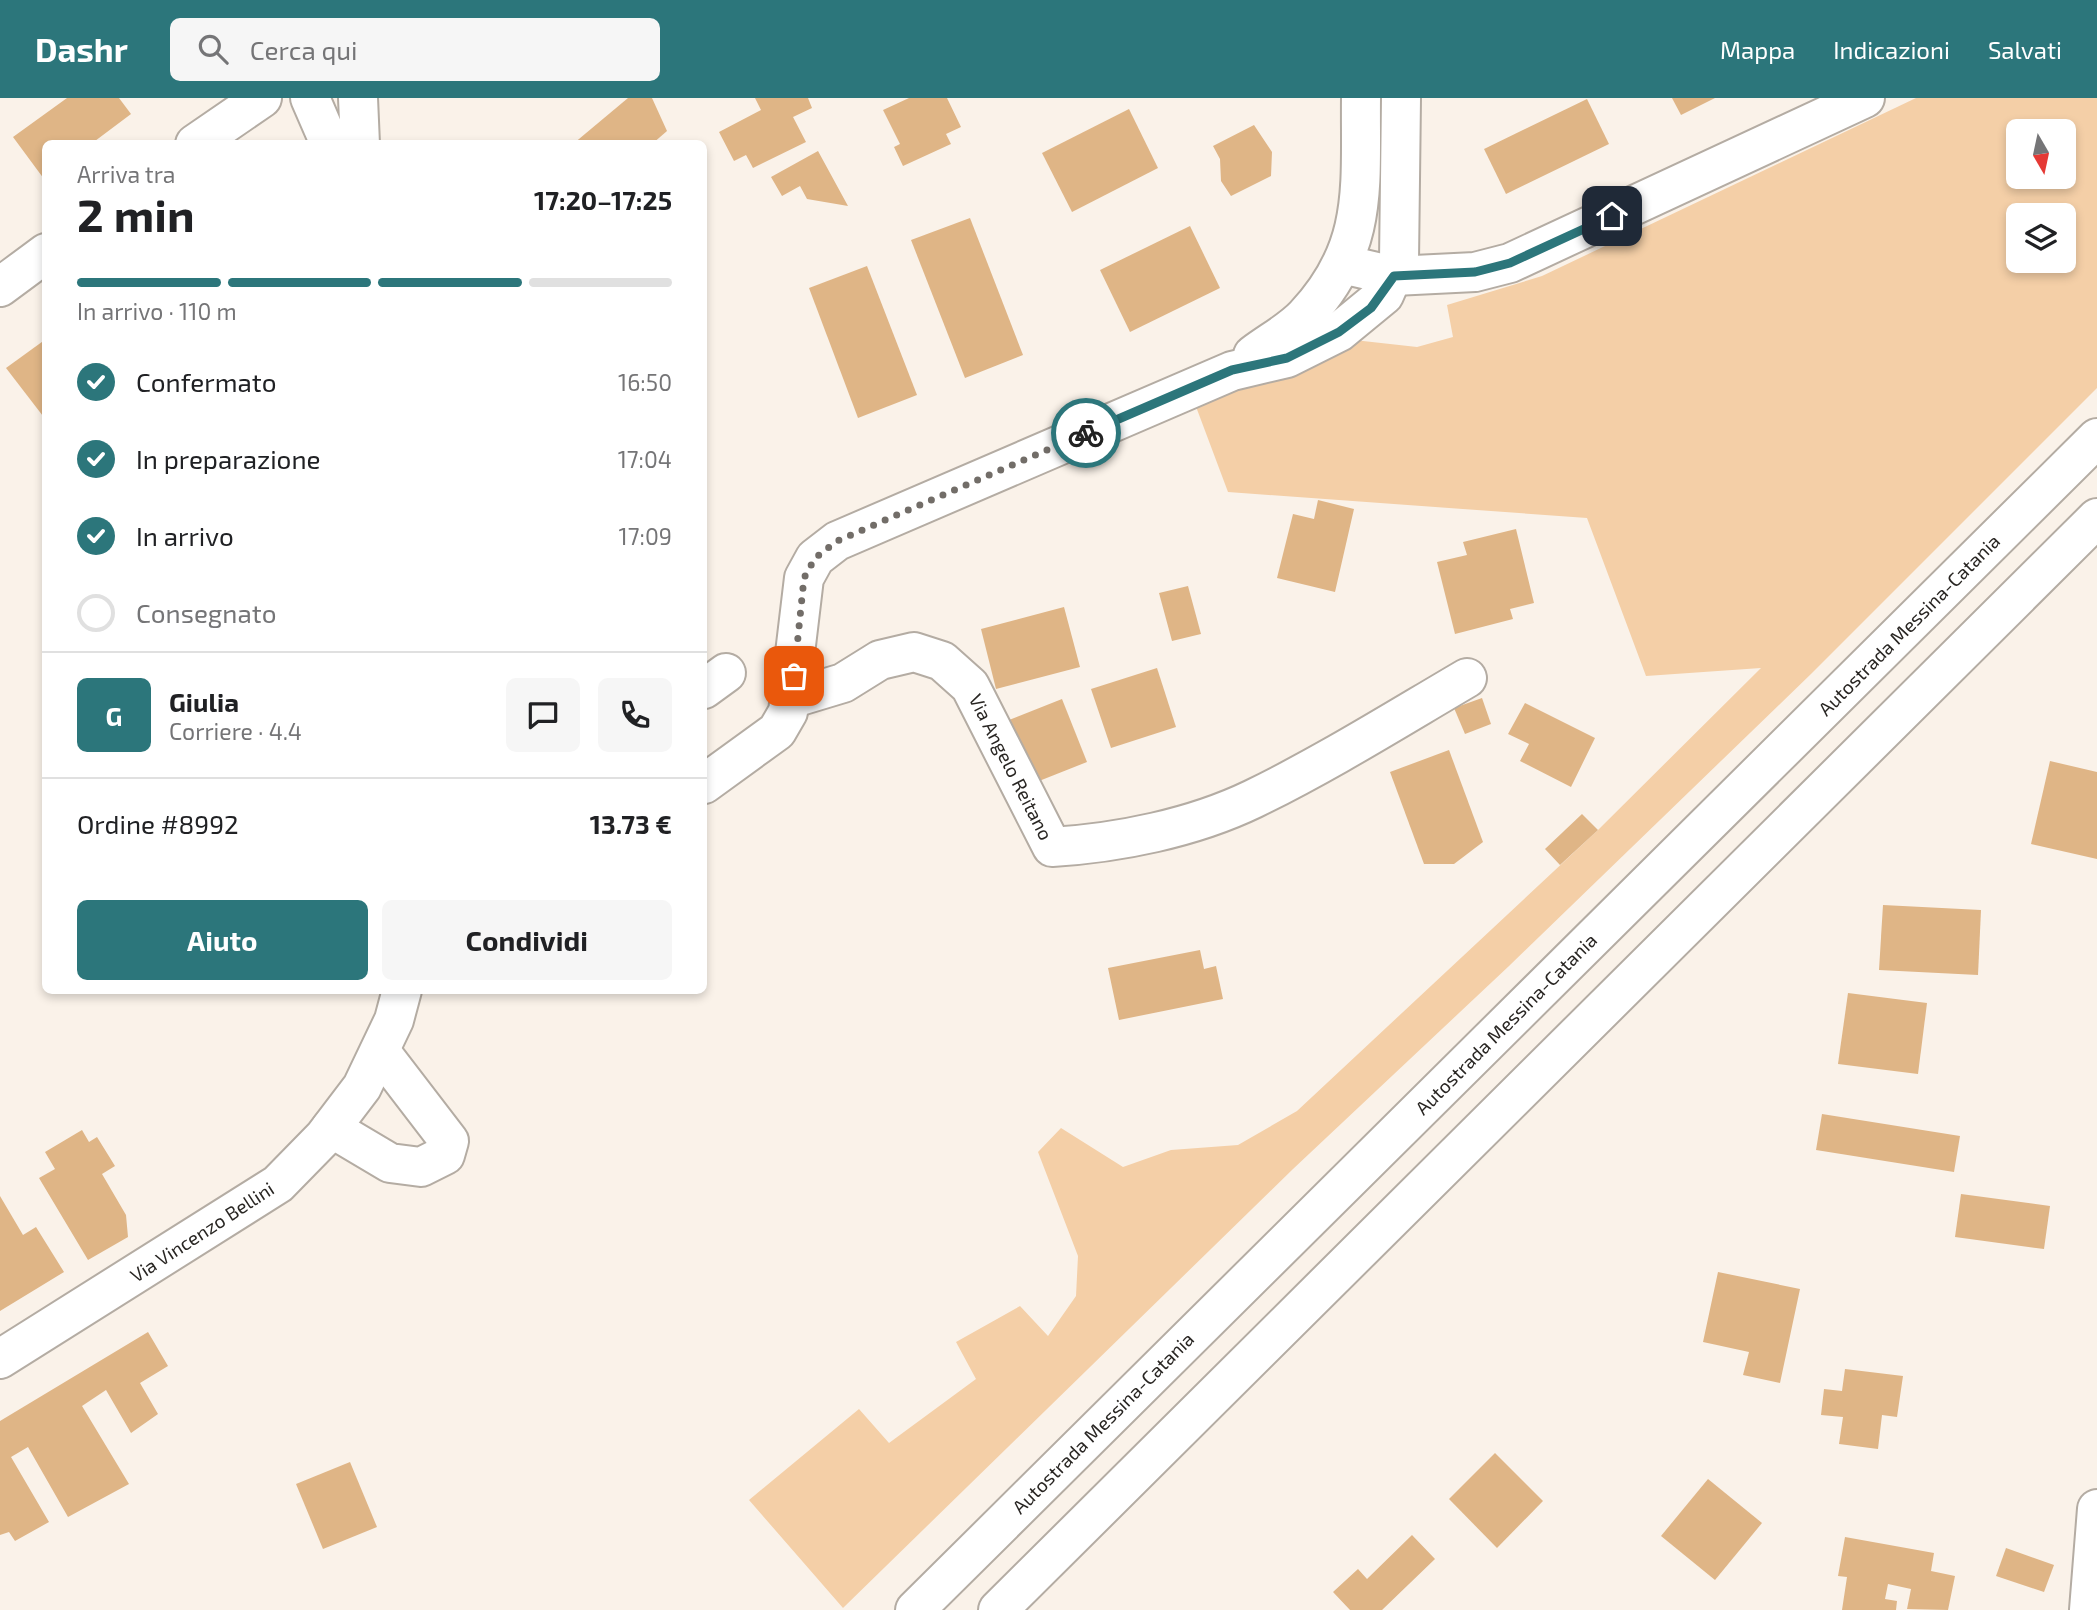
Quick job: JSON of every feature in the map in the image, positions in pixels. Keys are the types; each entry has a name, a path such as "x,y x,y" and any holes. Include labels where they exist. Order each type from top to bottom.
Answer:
{"main road":[{"path":"197,140 216,110 262,98"},
{"path":"310,98 328,140"},
{"path":"358,98 360,140"},
{"path":"1232,370 1303,318 1342,264 1353,240 1360,194 1361,98"},
{"path":"707,783 777,731 789,705 804,578 815,558 837,541 1232,370 1287,358 1339,332 1371,308 1394,276 1399,261 1401,98"},
{"path":"1342,264 1394,276 1475,272 1510,263 1866,98"},
{"path":"1360,194 1384,194 1400,185"},
{"path":"0,287 42,256"},
{"name":"Autostrada Messina-Catania","path":"915,1610 2097,438"},
{"path":"998,1610 2097,518"},
{"name":"Via Angelo Reitano","path":"789,705 843,683 880,660 914,652 942,661 970,686 1052,847 1083,845 1183,825 1252,799 1467,678"},
{"name":"Via Vincenzo Bellini","path":"0,1359 278,1184 331,1128 362,1087 380,1051 401,994"},
{"path":"331,1128 390,1163 421,1167 445,1155 449,1141 380,1051"},
{"path":"2089,1610 2097,1509"}],"shaded area":[{"path":"1916,98 2097,98 2097,388 1812,673 1509,966 1293,1169 843,1608 749,1500 859,1409 889,1443 976,1379 956,1342 1020,1306 1048,1336 1076,1296 1078,1256 1038,1152 1061,1128 1123,1167 1171,1150 1238,1145 1297,1111 1598,830 1761,668 1646,676 1587,518 1228,492 1195,404 1345,339 1417,347 1453,337 1447,305 1542,276"}],"building":[{"path":"67,98 119,98 131,114 96,140 42,140 42,176 13,137"},
{"path":"628,98 652,98 667,131 657,140 578,140"},
{"path":"755,98 808,98 812,108 793,117 806,142 753,168 746,155 734,161 719,132 761,110"},
{"path":"909,98 947,98 961,127 946,134 951,144 903,166 894,147 900,144 883,110"},
{"path":"1672,98 1715,98 1681,115"},
{"path":"1587,99 1609,144 1506,194 1484,149"},
{"path":"1129,109 1158,168 1072,212 1042,153"},
{"path":"1254,125 1272,152 1271,176 1231,196 1221,181 1220,159 1213,146"},
{"path":"818,151 848,206 807,199 800,186 782,196 771,177"},
{"path":"970,218 1023,355 965,378 911,240"},
{"path":"1190,226 1220,288 1130,332 1100,270"},
{"path":"867,266 917,395 858,418 809,288"},
{"path":"42,342 42,415 6,368"},
{"path":"1318,500 1354,509 1335,592 1277,578 1293,514 1314,519"},
{"path":"1516,529 1534,603 1510,609 1513,619 1455,634 1437,562 1467,555 1463,542"},
{"path":"1188,586 1201,634 1172,641 1159,593"},
{"path":"1064,607 1080,667 996,689 981,629"},
{"path":"1157,668 1176,727 1111,748 1091,689"},
{"path":"1482,698 1491,724 1465,734 1454,708"},
{"path":"1062,699 1087,762 1034,783 1009,720"},
{"path":"1525,703 1595,738 1571,787 1520,761 1529,744 1508,734"},
{"path":"1449,750 1483,842 1454,864 1424,864 1390,772"},
{"path":"2050,761 2097,772 2097,859 2031,844"},
{"path":"1582,814 1598,830 1560,865 1545,849"},
{"path":"1883,905 1981,910 1978,975 1879,970"},
{"path":"1200,950 1204,969 1216,966 1223,999 1119,1020 1108,968"},
{"path":"1848,993 1927,1003 1918,1074 1838,1064"},
{"path":"1822,1114 1960,1136 1954,1172 1816,1150"},
{"path":"82,1130 89,1142 97,1137 115,1166 102,1174 126,1215 128,1237 88,1260 39,1178 55,1169 45,1152"},
{"path":"1961,1194 2050,1206 2044,1249 1955,1237"},
{"path":"0,1196 23,1235 36,1227 64,1272 0,1311"},
{"path":"1718,1272 1800,1289 1780,1383 1743,1375 1749,1352 1703,1342"},
{"path":"148,1332 168,1366 140,1383 158,1414 131,1433 106,1390 82,1406 129,1484 68,1517 28,1447 11,1457 49,1522 15,1541 9,1532 0,1535 0,1421"},
{"path":"1845,1369 1903,1376 1897,1417 1882,1415 1878,1449 1839,1444 1843,1417 1821,1415 1824,1389 1842,1391"},
{"path":"1495,1453 1543,1501 1497,1548 1449,1499"},
{"path":"350,1462 377,1527 323,1549 296,1484"},
{"path":"1708,1479 1762,1523 1715,1580 1661,1536"},
{"path":"1412,1535 1435,1559 1382,1610 1350,1610 1333,1592 1358,1569 1367,1579"},
{"path":"1845,1537 1934,1553 1931,1571 1955,1576 1948,1610 1907,1609 1911,1589 1888,1584 1885,1599 1897,1601 1896,1610 1842,1610 1847,1577 1838,1576"},
{"path":"2006,1548 2054,1565 2044,1592 1996,1576"}],"way so far":[{"path":"794,676 804,578 815,558 837,541 1086,433"}],"route":[{"path":"1086,433 1232,370 1287,358 1339,332 1384,295 1394,276 1475,272 1510,263 1612,216"}]}
